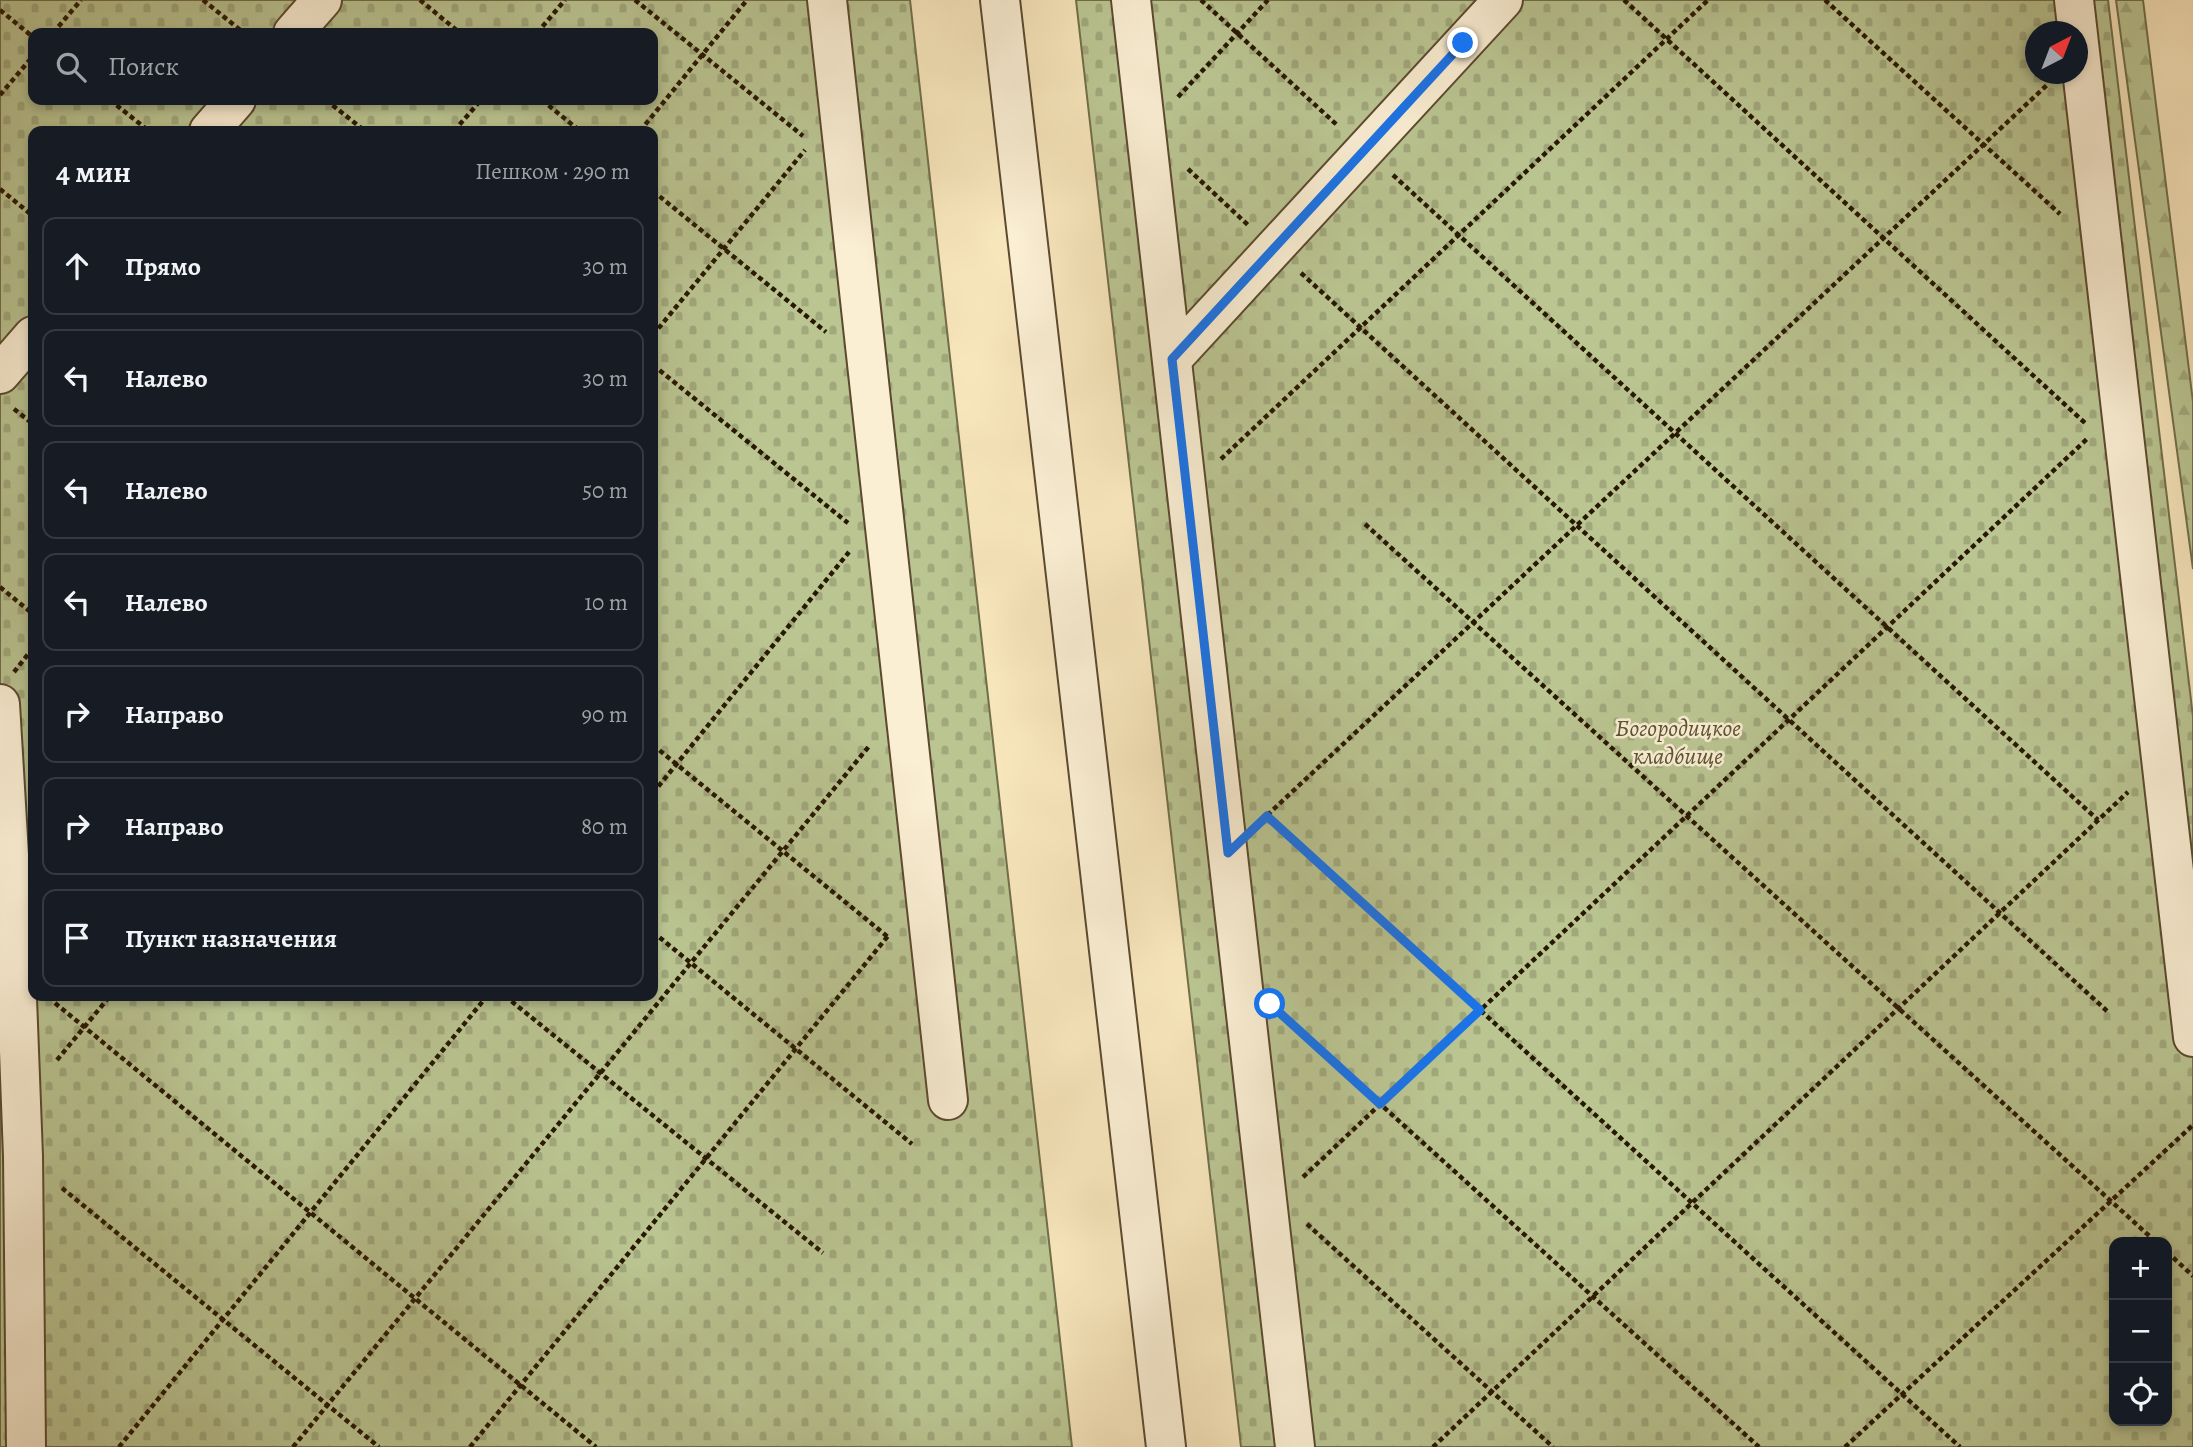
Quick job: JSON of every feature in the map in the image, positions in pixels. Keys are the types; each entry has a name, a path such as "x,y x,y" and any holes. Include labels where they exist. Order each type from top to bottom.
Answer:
{"street":[{"path":"297,28 322,0"},
{"path":"827,0 875,546 934,974 948,1100"},
{"path":"1000,0 1166,1447"},
{"path":"1131,0 1228,853 1272,1193 1295,1447"},
{"path":"1172,359 1503,0"},
{"path":"2074,0 2193,1037"},
{"path":"213,126 232,105"},
{"path":"4,389 28,345"},
{"path":"0,704 16,972 23,1156 26,1447"}],"path":[{"path":"57,28 81,0"},
{"path":"203,0 238,28"},
{"path":"420,0 454,28"},
{"path":"541,28 565,0"},
{"path":"635,0 811,143 658,329"},
{"path":"643,126 747,0"},
{"path":"1201,0 2098,820"},
{"path":"1268,0 1146,131 2107,1011"},
{"path":"1553,1447 1272,1193 1380,1104 2095,432 1624,0"},
{"path":"1187,491 1708,0"},
{"path":"1825,0 2062,216"},
{"path":"0,10 28,33"},
{"path":"0,95 28,62"},
{"path":"1228,853 2047,84"},
{"path":"116,105 143,126"},
{"path":"332,105 359,126"},
{"path":"458,126 477,105"},
{"path":"548,105 574,126"},
{"path":"0,189 28,212"},
{"path":"658,195 836,340"},
{"path":"658,369 875,546 658,787"},
{"path":"4,389 28,418"},
{"path":"1365,523 2151,1237"},
{"path":"0,587 28,610"},
{"path":"293,1447 871,744"},
{"path":"658,749 934,974"},
{"path":"1433,1447 2161,761"},
{"path":"1267,816 1960,1447"},
{"path":"658,936 912,1144"},
{"path":"470,1447 888,936"},
{"path":"52,1001 596,1447"},
{"path":"20,1105 106,1001"},
{"path":"119,1447 483,1001"},
{"path":"511,1001 823,1253"},
{"path":"1280,1013 1759,1447"},
{"path":"1845,1447 2193,1125"},
{"path":"23,1156 379,1447"},
{"path":"2172,1257 2193,1276"}],"green space":[{"path":"0,0 910,0 1072,1447 0,1447"},
{"name":"Богородицкое кладбище","path":"1076,0 2108,0 2193,717 2193,1447 1241,1447"},
{"path":"2116,0 2143,0 2193,402 2193,569"}],"route":[{"path":"1270,1004 1380,1104 1480,1010 1267,816 1228,853 1172,359 1463,43"}]}
